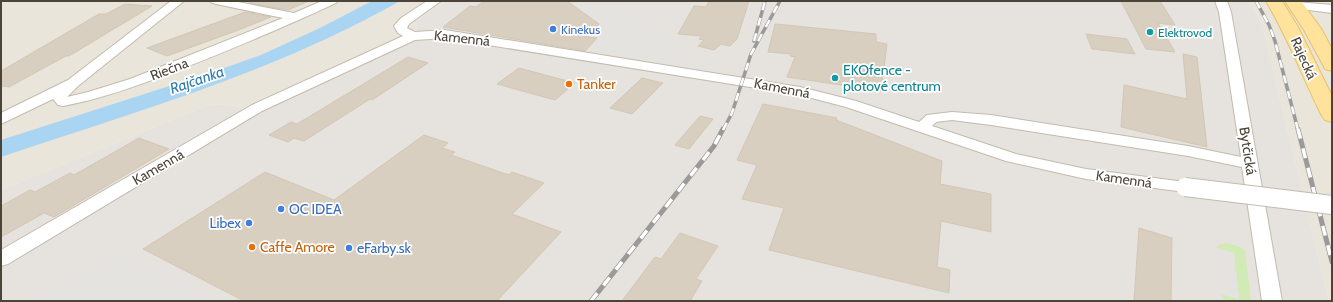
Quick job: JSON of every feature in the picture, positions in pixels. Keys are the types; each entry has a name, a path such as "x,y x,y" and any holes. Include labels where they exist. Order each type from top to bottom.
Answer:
{"main road":[{"name":"Rajecká","path":"1274,1 1290,26 1307,66 1332,116"},
{"name":"Rajecká","path":"1295,3 1313,30 1332,65"}],"street":[{"name":"Riečna","path":"178,1 73,83 59,97 63,102 87,99 118,89 225,48 332,1"},
{"path":"216,1 295,17"},
{"path":"413,36 402,30 400,26 435,1"},
{"name":"Bytčická","path":"1221,1 1225,12 1272,301"},
{"path":"1295,3 1332,9"},
{"name":"Kamenná","path":"1,259 257,108 413,36 445,34 793,90 851,104 992,152 1038,164 1086,174 1332,205"},
{"name":"Riečna","path":"1,119 73,83"},
{"path":"922,128 932,118 952,116 991,120 1188,151 1250,164"}],"shaded area":[{"path":"1,1 446,1 416,21 417,40 257,108 211,104 1,190"},
{"path":"446,1 1250,1 1262,25 1329,301 1,301 1,190 211,104 257,108 417,40 416,21"},
{"path":"568,1 591,1 608,6 646,12 670,41 700,63 698,67 596,51 597,48 589,47 602,33 584,30 594,20"},
{"path":"1250,1 1332,1 1332,301 1329,301 1262,25"},
{"path":"118,247 124,251 221,301 31,301"},
{"path":"1216,248 1234,253 1239,299 1221,294"}],"green space":[{"path":"1227,243 1245,250 1251,301 1225,301 1221,294 1239,299 1234,253 1216,248 1218,245"}],"water":[{"name":"Rajčanka","path":"372,1 400,1 353,26 304,49 255,69 154,106 1,157 1,140 210,73 261,55 320,28"}],"building":[{"path":"249,1 309,1 288,10 249,3"},
{"path":"484,1 567,1 599,24 588,37 597,38 585,51 443,27 470,6 476,7"},
{"path":"709,1 749,1 737,39 730,46 721,44 714,50 698,46 704,40 699,39 702,36 678,34 694,6 706,7"},
{"name":"Elektrovod","path":"1121,1 1160,1 1175,25 1158,23 1175,52 1146,49"},
{"path":"125,4 152,6 69,56 66,56 9,87 1,86 1,71 99,14 106,14"},
{"path":"245,12 271,17 167,56 147,48"},
{"path":"775,24 876,34 876,42 887,44 881,91 787,77 795,57 790,56 791,54 768,52"},
{"path":"1086,34 1127,39 1135,54 1092,49"},
{"path":"1183,54 1197,57 1207,147 1121,127 1124,85 1187,99"},
{"path":"408,57 428,63 372,100 370,99 304,141 294,138 288,142 269,135 291,122 297,124"},
{"path":"519,68 575,83 555,100 497,84"},
{"path":"642,78 663,83 632,114 610,108"},
{"path":"763,104 837,118 836,120 942,161 940,184 991,194 991,232 941,221 937,267 950,270 949,293 769,250 784,208 742,199 757,165 737,160"},
{"path":"700,116 713,119 689,149 675,145"},
{"path":"424,135 448,143 442,148 455,152 451,155 509,175 512,172 544,183 512,214 561,232 497,301 244,301 143,249 265,172 334,200"},
{"path":"139,138 169,149 54,217 44,213 1,237 1,206 30,190 35,192 70,173 74,175"},
{"path":"1139,228 1172,238 1171,301 1134,301"},
{"path":"680,233 718,246 696,279 702,281 690,301 622,301 655,257 661,259"}],"railway":[{"path":"754,41 765,1"},
{"path":"723,130 732,113 751,54 780,1"},
{"path":"1256,1 1269,25 1275,41 1298,130"},
{"path":"591,301 714,146 723,129"},
{"path":"1298,129 1332,262"}],"place":[{"name":"Kinekus","path":"553,29"},
{"name":"Elektrovod","path":"1150,32"},
{"name":"EKOfence - plotové centrum","path":"835,78"},
{"name":"Tanker","path":"569,84"},
{"name":"OC IDEA","path":"281,209"},
{"name":"Libex","path":"249,223"},
{"name":"Caffe Amore","path":"252,247"},
{"name":"eFarby.sk","path":"349,248"}]}
